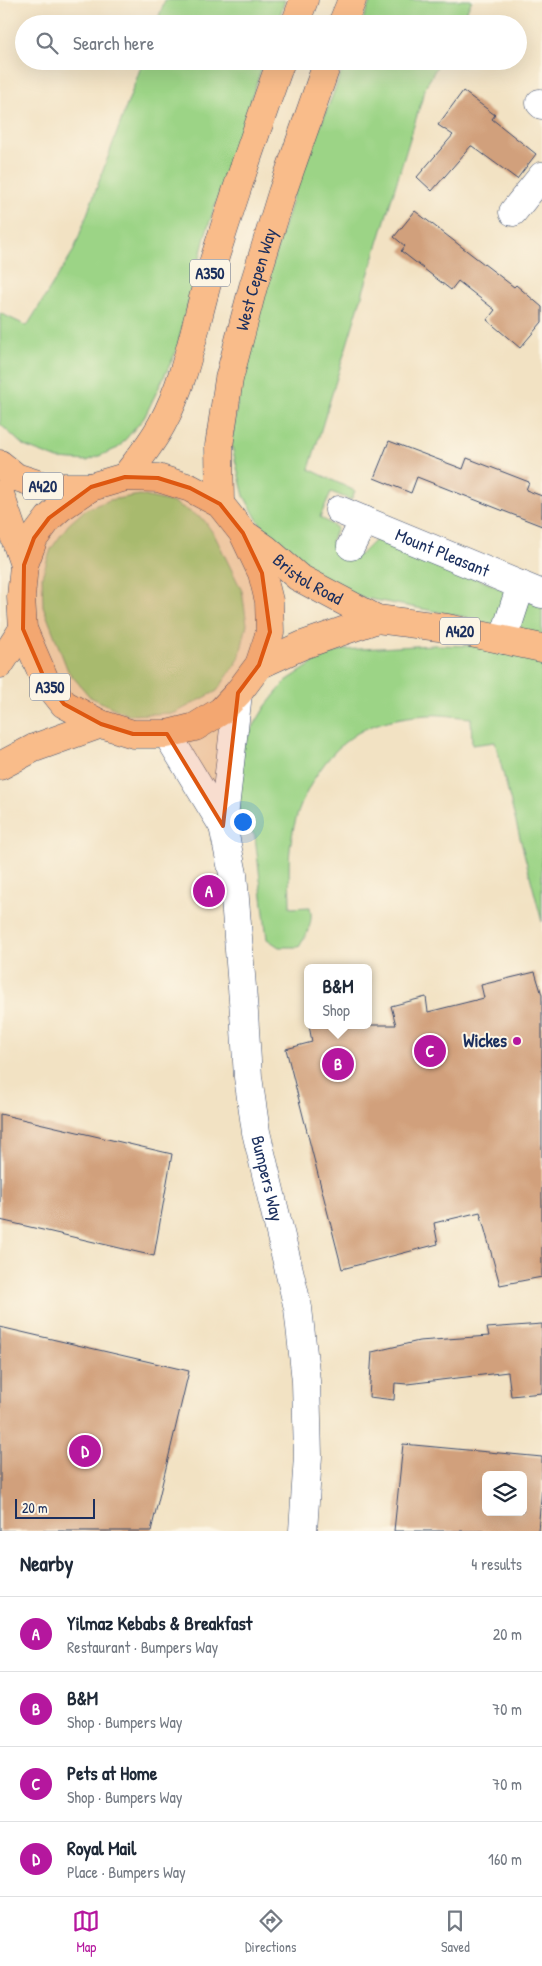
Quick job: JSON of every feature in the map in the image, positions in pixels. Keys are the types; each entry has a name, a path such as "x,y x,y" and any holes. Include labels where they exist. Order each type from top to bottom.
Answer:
{"main road":[{"path":"298,15 304,0"},
{"path":"346,15 352,0"},
{"name":"A350","path":"125,477 150,444 174,399 216,256 278,70"},
{"name":"West Cepen Way","path":"220,504 220,437 229,379 253,287 282,193 325,70"},
{"name":"A420","path":"0,464 16,477 47,487 91,487"},
{"name":"A350","path":"125,477 158,478 190,488 220,504 243,533 262,572 269,601 270,632 259,665 238,693 221,711 195,727 167,734 133,734 102,724 64,704 45,680 23,629 21,596 24,565 34,538 49,518 91,487 125,477"},
{"name":"A420","path":"0,494 24,565"},
{"name":"Bristol Road","path":"243,533 298,576 377,619 447,628 542,648"},
{"name":"Bristol Road","path":"259,665 303,645 377,619"},
{"path":"0,664 23,629"},
{"path":"0,766 34,748 102,724"}],"street":[{"path":"513,212 542,176"},
{"name":"Mount Pleasant","path":"339,510 532,589 503,640"},
{"path":"351,546 364,520"},
{"name":"Bumpers Way","path":"238,693 223,826 232,874 248,1076 256,1132 298,1308 306,1381 308,1456 303,1531"},
{"name":"Bumpers Way","path":"167,734 223,826"}],"highlighted area":[{"path":"125,477 158,478 190,488 220,504 243,533 262,573 270,632 259,665 238,693 223,826 167,734 133,734 101,724 64,704 45,680 23,629 24,565 34,538 49,518 91,487"}],"green space":[{"path":"165,0 285,0 280,15 159,15"},
{"path":"371,0 472,0 464,15 365,15"},
{"path":"140,70 261,70 206,233 176,352 144,418 118,448 87,461 58,459 24,446 0,424 0,313 27,326 74,250"},
{"path":"342,70 435,70 426,86 309,469 355,491 351,500 331,492 320,517 337,528 331,542 360,555 377,538 542,605 542,922 495,742 472,745 471,718 429,715 386,721 357,733 331,756 319,771 302,803 290,845 290,908 310,907 311,918 307,933 299,947 279,947 267,939 255,836 242,818 237,802 243,744 265,707 286,681 318,660 342,650 434,645 475,646 476,619 354,596 329,585 277,547 257,519 244,496 231,443 246,351 293,196"},
{"path":"140,495 175,503 204,520 215,536 242,591 247,624 239,659 217,691 175,713 128,715 90,697 68,671 43,606 42,576 51,549 68,525 86,509 110,500"}],"building":[{"path":"463,91 495,115 492,119 536,154 517,179 471,146 432,191 417,177 453,135 438,125"},
{"path":"415,211 514,287 516,285 542,307 542,322 520,348 487,320 495,310 458,281 451,290 401,251 405,246 394,237"},
{"path":"389,441 463,469 467,458 529,482 526,490 542,496 542,526 417,477 411,493 374,478"},
{"path":"535,972 542,995 542,1277 500,1285 480,1212 434,1223 438,1244 342,1269 286,1049 312,1042 310,1029 372,1029 372,1025 396,1025 391,1006 426,997 428,1012 484,998 481,985"},
{"path":"0,1114 172,1154 154,1256 0,1220"},
{"path":"542,1324 542,1393 511,1396 508,1372 407,1384 395,1383 394,1400 369,1397 372,1352 419,1341 489,1336 487,1328"},
{"path":"0,1327 189,1371 151,1531 0,1531"},
{"path":"403,1444 542,1457 542,1487 538,1531 394,1531"}],"place":[{"name":"Yilmaz Kebabs & Breakfast","path":"209,891"},
{"name":"Wickes","path":"517,1041"},
{"name":"Pets at Home","path":"430,1051"},
{"name":"B&M","path":"338,1064"},
{"name":"Royal Mail","path":"85,1451"}]}
